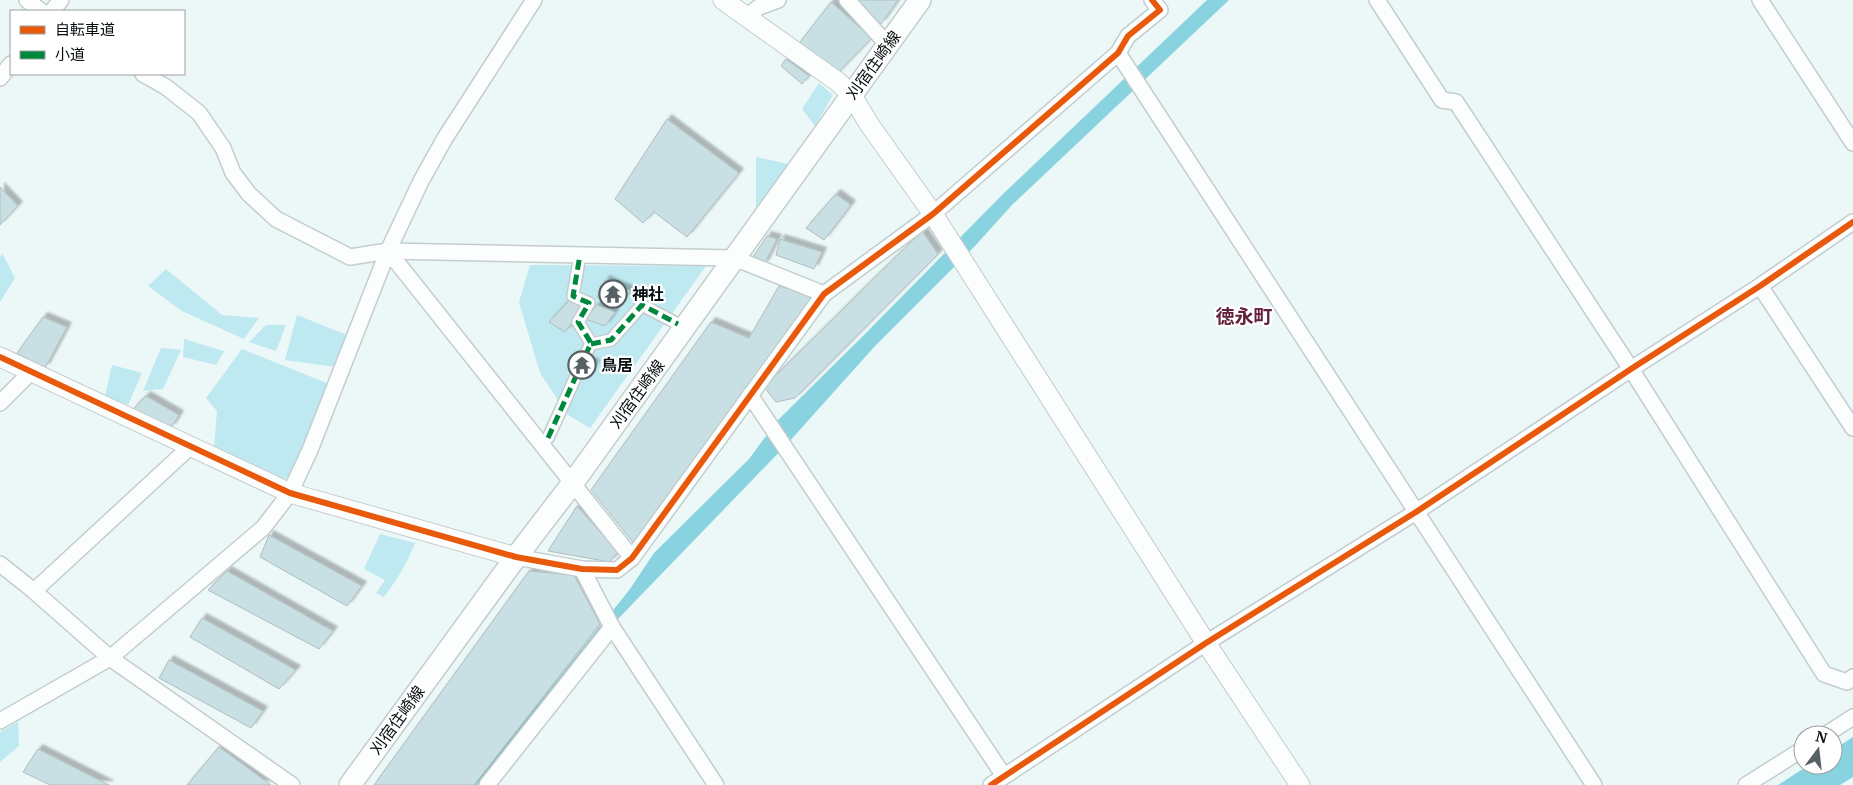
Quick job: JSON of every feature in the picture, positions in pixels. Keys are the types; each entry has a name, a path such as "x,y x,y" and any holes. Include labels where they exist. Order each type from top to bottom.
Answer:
{"main road":[{"name":"刈宿住崎線","path":"350,785 516,557 572,484 920,0"}],"street":[{"path":"27,0 40,10"},
{"path":"53,10 61,0"},
{"path":"0,721 110,658 263,528 290,493 310,450 388,251 421,181 445,138 534,0"},
{"path":"723,0 838,82 851,94 869,124 933,214 1206,643 1300,785"},
{"path":"746,17 758,7 778,0"},
{"path":"847,0 887,44"},
{"path":"0,357 290,493 516,557 582,569 618,570 632,558 824,294 933,214 1118,52 1128,36 1160,10 1152,0"},
{"path":"1377,0 1442,100 1456,102 1631,369 1824,674 1846,682 1853,677"},
{"path":"1760,0 1853,143"},
{"path":"1118,52 1594,785"},
{"path":"0,78 10,65"},
{"path":"146,75 166,87 199,113 223,148 234,173 249,194 276,219 350,257 388,251 734,258 824,294"},
{"path":"991,785 1206,643 1416,512 1760,286 1853,222"},
{"path":"388,251 632,558"},
{"path":"580,255 574,296 589,303 578,322 591,344"},
{"path":"1760,286 1853,428"},
{"path":"591,344 611,340 642,305 678,324"},
{"path":"548,438 591,344"},
{"path":"0,403 31,372"},
{"path":"750,395 1004,776"},
{"path":"34,591 191,446"},
{"path":"0,564 34,591 110,658 292,785"},
{"path":"582,569 612,627 716,785"},
{"path":"487,785 612,627"},
{"path":"1841,725 1853,717"},
{"path":"1746,785 1793,755"}],"shaded area":[{"path":"819,83 833,95 815,126 802,109"},
{"path":"756,157 788,164 756,209"},
{"path":"2,253 15,278 0,302 0,258"},
{"path":"530,265 706,266 590,428 568,415 540,373 519,302"},
{"path":"166,269 222,315 259,318 244,339 182,311 148,286"},
{"path":"297,315 347,335 336,367 285,360"},
{"path":"266,325 286,325 276,351 249,342"},
{"path":"184,339 224,351 216,365 183,357"},
{"path":"161,348 181,350 163,389 143,391"},
{"path":"242,349 329,384 294,474 279,482 214,447 217,411 206,398"},
{"path":"112,365 142,373 128,405 105,396"},
{"path":"380,534 415,543 401,571 384,597 376,593 385,580 364,569"},
{"path":"18,722 19,746 0,762 0,732"}],"water":[{"path":"1207,0 1229,0 1012,205 974,247 875,346 788,443 616,621 484,785 474,785 630,589 654,553 749,459 778,420 1003,194"},
{"path":"1853,737 1853,777 1840,785 1778,785 1794,775 1843,775 1843,744"}],"building":[{"path":"898,0 881,24 850,1"},
{"path":"831,2 872,38 835,76 797,46"},
{"path":"786,59 809,76 802,84 781,66"},
{"path":"667,119 739,173 687,237 654,212 643,223 615,199"},
{"path":"0,187 18,206 0,225"},
{"path":"836,194 851,205 824,240 806,228"},
{"path":"922,231 938,254 795,398 776,402 764,387"},
{"path":"767,236 777,239 764,265 751,260"},
{"path":"780,239 822,252 814,269 776,255"},
{"name":"神社","path":"605,280 630,291 616,308 597,297"},
{"path":"779,286 815,297 635,545 591,490 711,322 749,338"},
{"path":"569,301 584,307 565,332 549,322"},
{"path":"597,305 615,312 605,326 585,319"},
{"path":"43,317 67,327 45,368 17,353"},
{"name":"鳥居","path":"573,357 595,364 591,372 569,366"},
{"path":"146,396 179,415 171,428 133,409"},
{"path":"577,506 618,552 610,562 548,551"},
{"path":"269,535 362,586 347,606 260,557"},
{"path":"227,571 333,631 319,649 208,590"},
{"path":"529,571 574,575 600,624 474,785 374,785"},
{"path":"202,618 296,670 279,689 190,637"},
{"path":"169,660 263,711 251,728 159,678"},
{"path":"219,747 271,785 187,785"},
{"path":"38,749 109,785 50,785 23,772"}],"marked path":[{"path":"548,438 591,343 578,322 589,303 573,296 580,255"},
{"path":"591,344 611,340 642,305 678,324"}],"cycle path":[{"path":"0,357 290,493 516,557 582,569 617,570 632,558 824,294 933,214 1118,53 1128,36 1160,10 1152,0"},
{"path":"991,785 1206,643 1416,512 1760,286 1853,222"}],"place":[{"name":"神社","path":"613,294"},
{"name":"鳥居","path":"582,365"}],"district":[{"name":"徳永町","path":"1244,316"}]}
